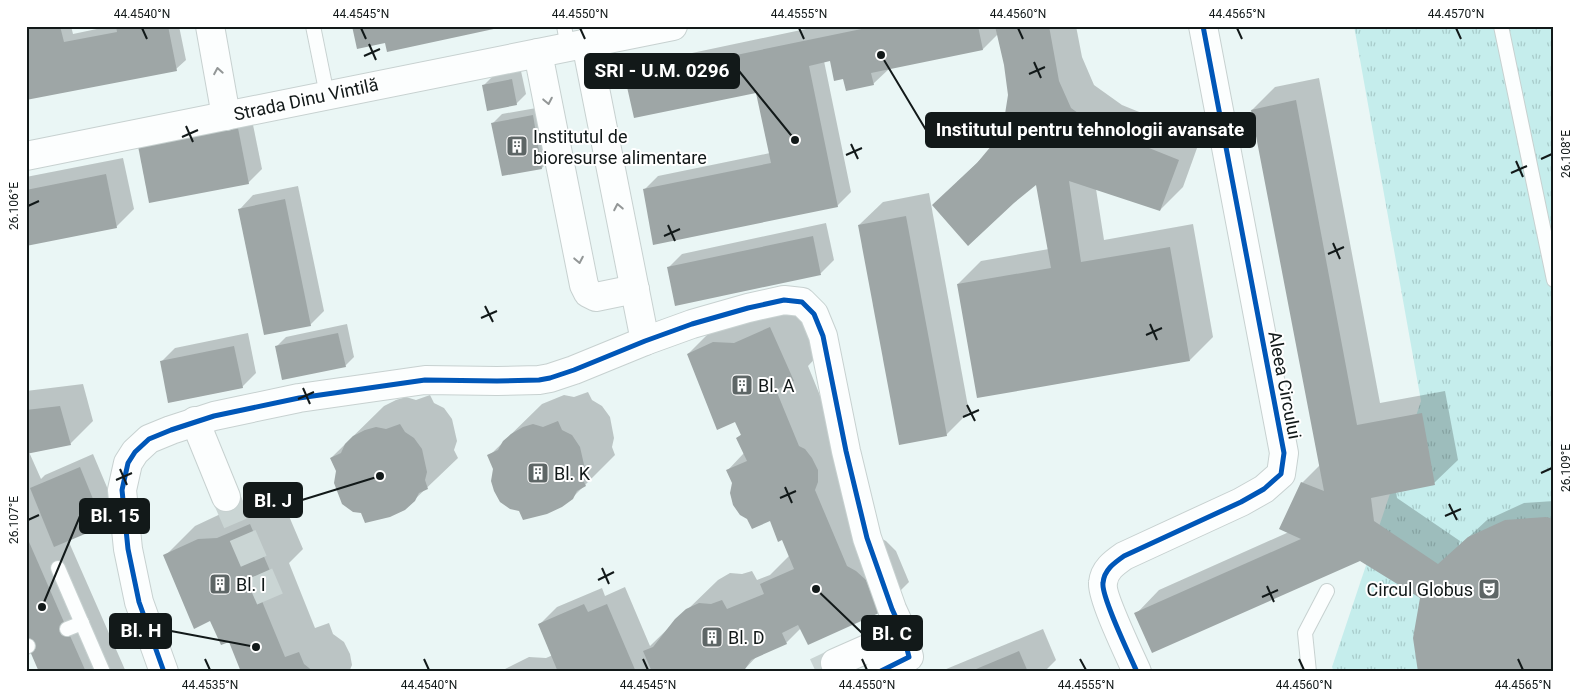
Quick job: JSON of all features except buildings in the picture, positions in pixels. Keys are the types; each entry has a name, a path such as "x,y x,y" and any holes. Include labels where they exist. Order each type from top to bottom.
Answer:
{"street":[{"path":"210,26 226,116"},
{"name":"Strada Dinu Vintilă","path":"26,156 538,53 572,39 673,26"},
{"name":"Aleea Circului","path":"1137,672 1106,599 1102,585 1105,574 1113,564 1124,556 1241,502 1264,489 1281,474 1284,453 1203,26"},
{"path":"572,39 635,290 645,341"},
{"path":"538,53 584,285 588,293 596,297 635,290"},
{"path":"164,672 139,602 128,549 122,490 128,463 135,452 149,439 214,416 299,398 425,380 497,381 550,378 701,321 784,300 802,302 814,314 823,336 846,452 867,538 892,609 904,633 908,658 879,672"},
{"path":"196,421 226,497"},
{"path":"835,663 904,633"}],"lane":[{"path":"313,26 327,94"},
{"path":"1501,26 1554,280"},
{"path":"58,568 103,672"},
{"path":"1309,672 1305,633 1327,591"},
{"path":"67,629 82,623"}],"green space":[{"path":"1354,26 1554,26 1554,672 1334,672 1332,667 1421,401"}],"tunnel":[{"path":"226,497 270,599"},
{"path":"816,672 835,663"}],"cycle path":[{"path":"1137,672 1106,600 1103,583 1107,571 1124,556 1241,502 1264,489 1281,474 1284,453 1203,26"},
{"path":"164,672 139,602 128,549 122,490 128,463 135,452 149,439 214,416 299,398 425,380 497,381 550,378 692,324 784,300 802,302 814,314 823,336 846,451 867,538 892,609 903,633 909,657 879,672"}],"place":[{"name":"Institutul pentru tehnologii avansate","path":"881,55"},
{"name":"SRI - U.M. 0296","path":"795,140"},
{"name":"Institutul de bioresurse alimentare","path":"517,146"},
{"name":"Bl. A","path":"742,385"},
{"name":"Bl. K","path":"538,473"},
{"name":"Bl. J","path":"380,476"},
{"name":"Bl. I","path":"220,584"},
{"name":"Bl. C","path":"816,589"},
{"name":"Circul Globus","path":"1489,589"},
{"name":"Bl. 15","path":"42,607"},
{"name":"Bl. D","path":"712,637"},
{"name":"Bl. H","path":"256,647"}]}
